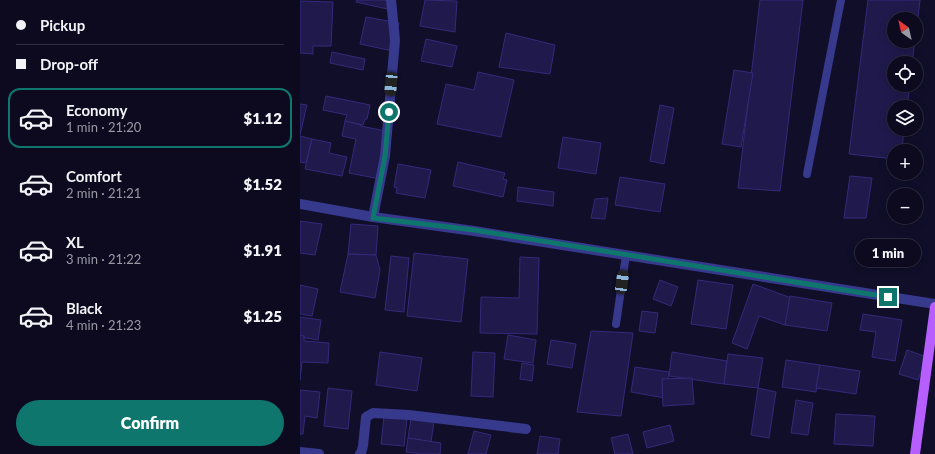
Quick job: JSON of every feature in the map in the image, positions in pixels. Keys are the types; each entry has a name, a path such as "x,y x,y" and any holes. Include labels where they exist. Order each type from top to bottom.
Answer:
{"main road":[{"path":"915,454 935,307"}],"street":[{"path":"373,218 385,156 395,40 391,0"},
{"path":"300,204 373,218 474,230 935,304"},
{"path":"360,454 363,446 366,417 373,413 409,415 526,429"},
{"path":"300,452 319,454"}],"lane":[{"path":"807,174 841,0"},
{"path":"616,324 626,255"}],"building":[{"path":"357,0 389,0 387,9 356,2"},
{"path":"425,0 457,1 455,32 420,26"},
{"path":"760,0 803,0 780,191 738,188"},
{"path":"868,0 920,0 919,12 887,12 887,48 914,48 913,56 887,56 887,92 909,92 908,100 887,100 887,136 903,136 903,144 887,144 887,158 849,154"},
{"path":"300,1 333,2 331,46 313,46 313,54 300,53"},
{"path":"366,17 399,23 393,51 360,44"},
{"path":"506,33 555,45 550,74 499,67"},
{"path":"426,39 457,46 452,67 421,61"},
{"path":"332,52 365,59 363,70 330,63"},
{"path":"734,70 753,73 741,147 722,144"},
{"path":"478,72 514,80 501,137 437,124 446,84 474,90"},
{"path":"326,96 370,105 367,119 365,119 363,125 345,121 347,115 323,110"},
{"path":"300,104 307,105 300,135"},
{"path":"660,105 674,108 664,164 650,161"},
{"path":"345,121 390,132 380,179 349,173 356,139 342,136"},
{"path":"300,136 312,139 306,163 300,162"},
{"path":"563,137 601,143 596,174 558,168"},
{"path":"312,139 331,143 329,153 347,157 342,176 305,169"},
{"path":"458,162 505,173 503,179 507,180 503,197 453,186"},
{"path":"398,164 431,170 425,198 396,193 397,188 394,187"},
{"path":"850,176 872,178 866,218 844,218"},
{"path":"620,177 665,184 660,212 615,205"},
{"path":"518,187 554,192 553,206 517,201"},
{"path":"608,198 605,219 591,218 595,199"},
{"path":"300,221 322,224 315,255 300,253"},
{"path":"351,224 378,226 376,255 348,254"},
{"path":"414,253 468,259 461,322 407,316"},
{"path":"348,254 376,255 380,270 375,298 340,292"},
{"path":"391,256 409,258 404,312 385,310"},
{"path":"520,257 539,258 537,334 480,333 481,297 519,298"},
{"path":"660,280 678,287 671,306 653,299"},
{"path":"698,280 733,285 726,329 691,324"},
{"path":"753,284 794,299 785,325 759,316 747,349 732,343"},
{"path":"300,285 318,289 312,316 300,314"},
{"path":"790,296 832,303 827,331 785,325"},
{"path":"642,311 658,313 655,333 639,331"},
{"path":"863,314 902,320 895,361 872,357 876,332 860,330"},
{"path":"300,317 321,320 318,340 300,337"},
{"path":"591,331 633,333 621,416 577,412"},
{"path":"300,335 304,336 304,341 329,343 328,363 302,362 300,380"},
{"path":"508,335 536,340 533,363 504,359"},
{"path":"551,340 576,344 572,368 547,364"},
{"path":"907,350 927,357 918,380 899,374"},
{"path":"380,352 422,358 417,391 376,385"},
{"path":"473,352 495,353 493,397 471,396"},
{"path":"672,352 727,361 724,384 669,376"},
{"path":"728,354 763,358 758,388 724,384"},
{"path":"786,360 820,365 816,392 782,387"},
{"path":"522,363 534,365 532,381 520,379"},
{"path":"820,365 860,371 856,394 816,388"},
{"path":"635,367 669,372 665,398 631,392"},
{"path":"692,378 694,404 663,406 662,379"},
{"path":"328,388 352,391 348,429 324,426"},
{"path":"758,388 776,392 769,438 751,435"},
{"path":"300,390 320,392 317,418 305,416 303,434 300,434"},
{"path":"796,400 813,403 808,435 791,433"},
{"path":"836,414 875,416 873,446 834,444"},
{"path":"384,417 407,419 404,446 381,444"},
{"path":"411,419 434,422 431,442 408,438"},
{"path":"670,425 674,441 647,448 643,432"},
{"path":"474,431 491,435 486,454 468,454"},
{"path":"628,434 633,454 615,454 611,438"},
{"path":"540,436 560,439 558,454 537,454"},
{"path":"408,438 441,443 440,454 406,452"}],"route":[{"path":"389,112 385,156 373,218 474,230 888,297"}]}
